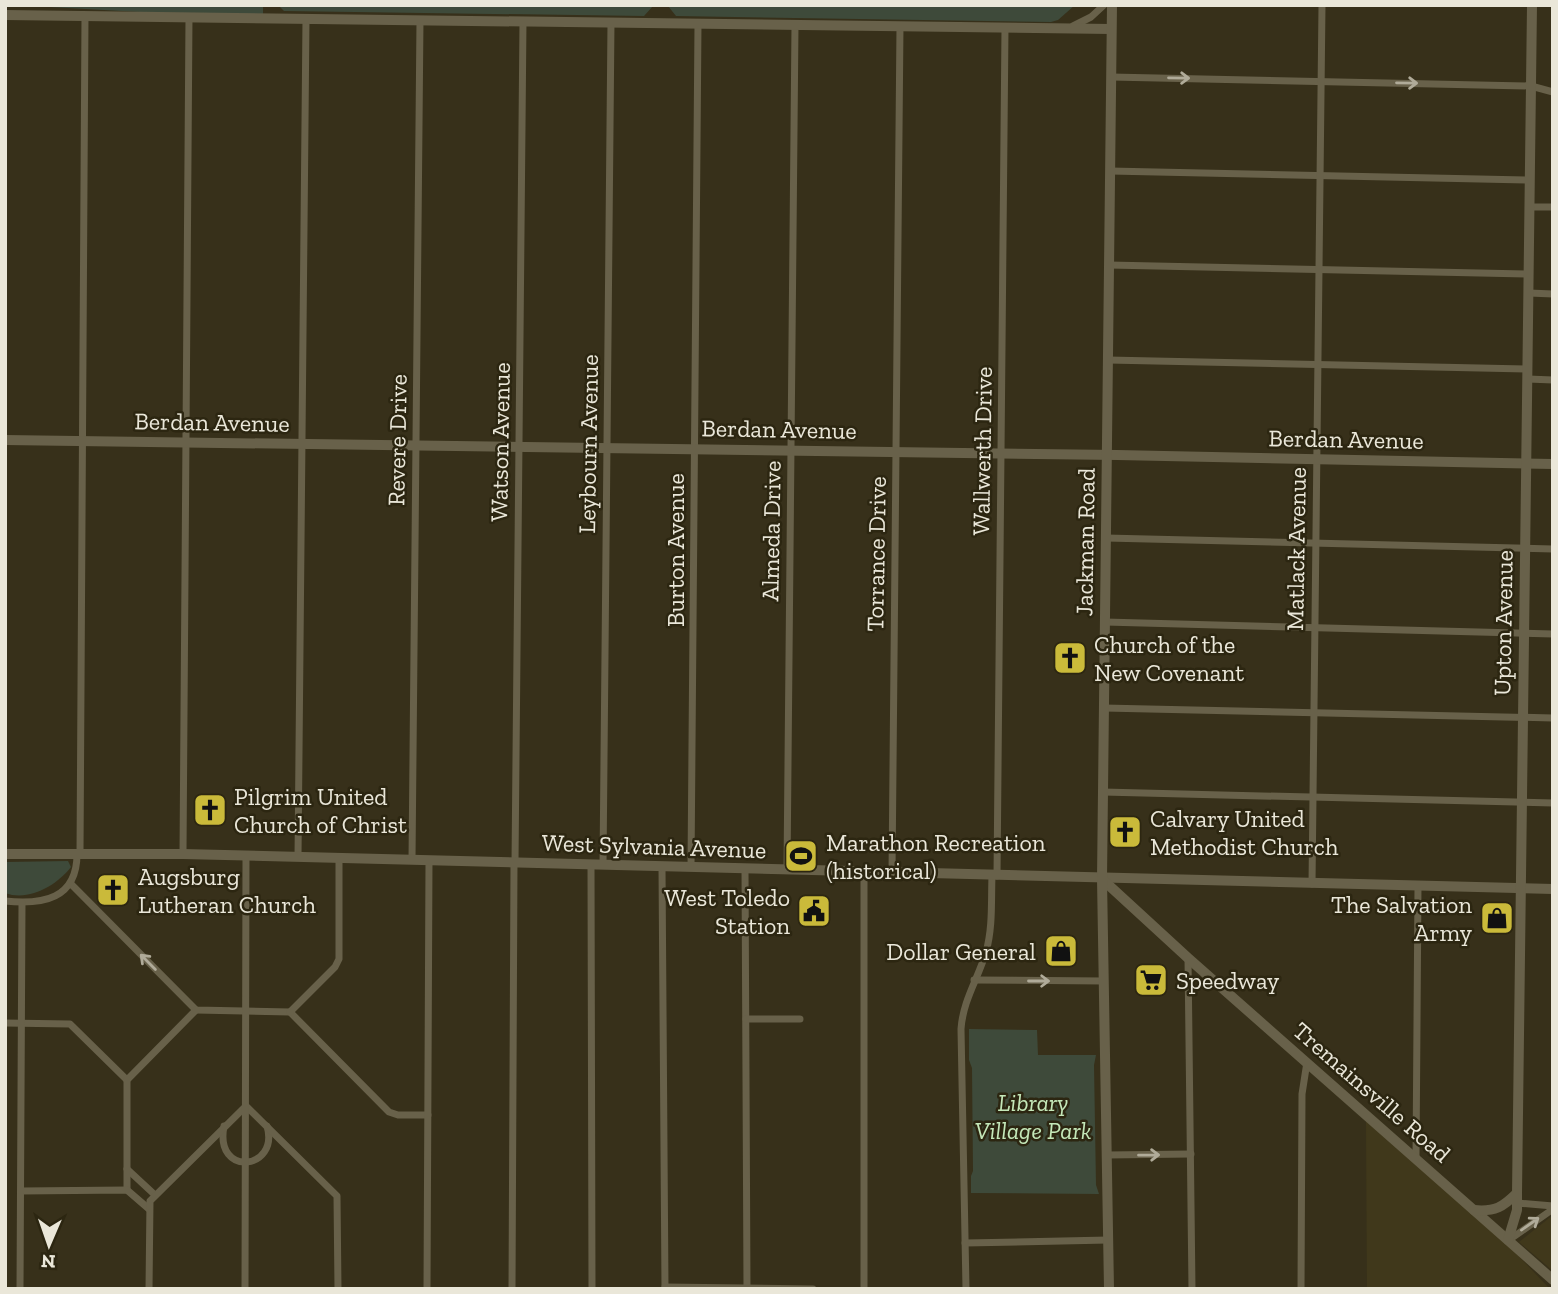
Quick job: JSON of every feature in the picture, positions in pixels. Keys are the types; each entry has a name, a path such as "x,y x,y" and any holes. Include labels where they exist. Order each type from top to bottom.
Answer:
{"street":[{"path":"1059,28 1084,22 1104,5"},
{"name":"Jackman Road","path":"1109,1289 1102,879 1112,5"},
{"name":"Matlack Avenue","path":"1312,884 1322,5"},
{"name":"Upton Avenue","path":"1508,1240 1517,1198 1532,5"},
{"path":"5,15 1111,29"},
{"path":"5,901 22,902 56,896 71,884 76,873 78,854 85,16"},
{"path":"183,854 189,17"},
{"path":"298,857 306,19"},
{"name":"Revere Drive","path":"412,860 420,20"},
{"name":"Watson Avenue","path":"512,1289 523,21"},
{"name":"Leybourn Avenue","path":"603,865 611,22"},
{"name":"Burton Avenue","path":"691,867 698,24"},
{"name":"Almeda Drive","path":"787,870 795,25"},
{"name":"Torrance Drive","path":"892,873 900,26"},
{"name":"Wallwerth Drive","path":"965,1289 961,1029 966,1000 986,952 994,876 1005,27"},
{"path":"1111,77 1531,86 1553,92"},
{"path":"1110,171 1530,180"},
{"path":"1530,207 1553,207"},
{"path":"1109,265 1529,274"},
{"path":"1529,293 1553,294"},
{"path":"1108,360 1318,364 1528,374 1553,380"},
{"name":"Berdan Avenue","path":"5,440 1553,464"},
{"path":"1106,538 1553,549"},
{"path":"1105,622 1553,634"},
{"path":"1104,708 1553,718"},
{"path":"1103,792 1553,803"},
{"name":"West Sylvania Avenue","path":"5,854 183,854 1553,890"},
{"path":"244,1289 246,856"},
{"path":"290,1012 335,967 339,959 340,858"},
{"path":"427,1289 429,860"},
{"path":"591,865 592,1289"},
{"path":"662,867 665,1288 813,1289"},
{"path":"745,869 747,1288"},
{"path":"864,872 864,1289"},
{"name":"Tremainsville Road","path":"1102,879 1553,1280"},
{"path":"71,884 196,1010 290,1012 389,1112 398,1115 428,1115"},
{"path":"1416,1158 1418,886"},
{"path":"20,1289 22,902"},
{"path":"1188,958 1192,1289"},
{"path":"974,981 1104,981"},
{"path":"127,1190 127,1080 196,1010"},
{"path":"746,1019 800,1019"},
{"path":"5,1023 72,1025 127,1080"},
{"path":"1301,1289 1302,1094 1307,1062"},
{"path":"246,1106 337,1196 338,1289"},
{"path":"149,1289 150,1201 246,1106"},
{"path":"224,1126 226,1150 236,1161 245,1163 255,1160 266,1149 269,1134 267,1126"},
{"path":"1107,1155 1191,1154"},
{"path":"127,1169 155,1195"},
{"path":"21,1191 127,1190 149,1209"},
{"path":"1474,1210 1501,1208 1517,1198 1553,1207"},
{"path":"1508,1240 1553,1207"},
{"path":"965,1243 1108,1240"}],"shaded area":[{"path":"1366,1121 1511,1248 1550,1289 1367,1289"},
{"path":"1553,1215 1553,1271 1519,1242"}],"green space":[{"path":"14,5 263,5 263,19"},
{"path":"278,5 1075,5 1058,20 1051,22 676,16 668,6 653,6 644,16 284,11"},
{"path":"68,861 71,867 50,886 23,895 5,893 5,862"},
{"name":"Library Village Park","path":"969,1029 1037,1030 1038,1055 1096,1055 1096,1185 1099,1194 971,1193 972,1068 969,1060"}],"place":[{"name":"Church of the New Covenant","path":"1070,658"},
{"name":"Pilgrim United Church of Christ","path":"210,810"},
{"name":"Calvary United Methodist Church","path":"1125,832"},
{"name":"Marathon Recreation (historical)","path":"801,856"},
{"name":"Augsburg Lutheran Church","path":"113,890"},
{"name":"West Toledo Station","path":"814,911"},
{"name":"The Salvation Army","path":"1497,918"},
{"name":"Dollar General","path":"1061,951"},
{"name":"Speedway","path":"1151,980"}]}
